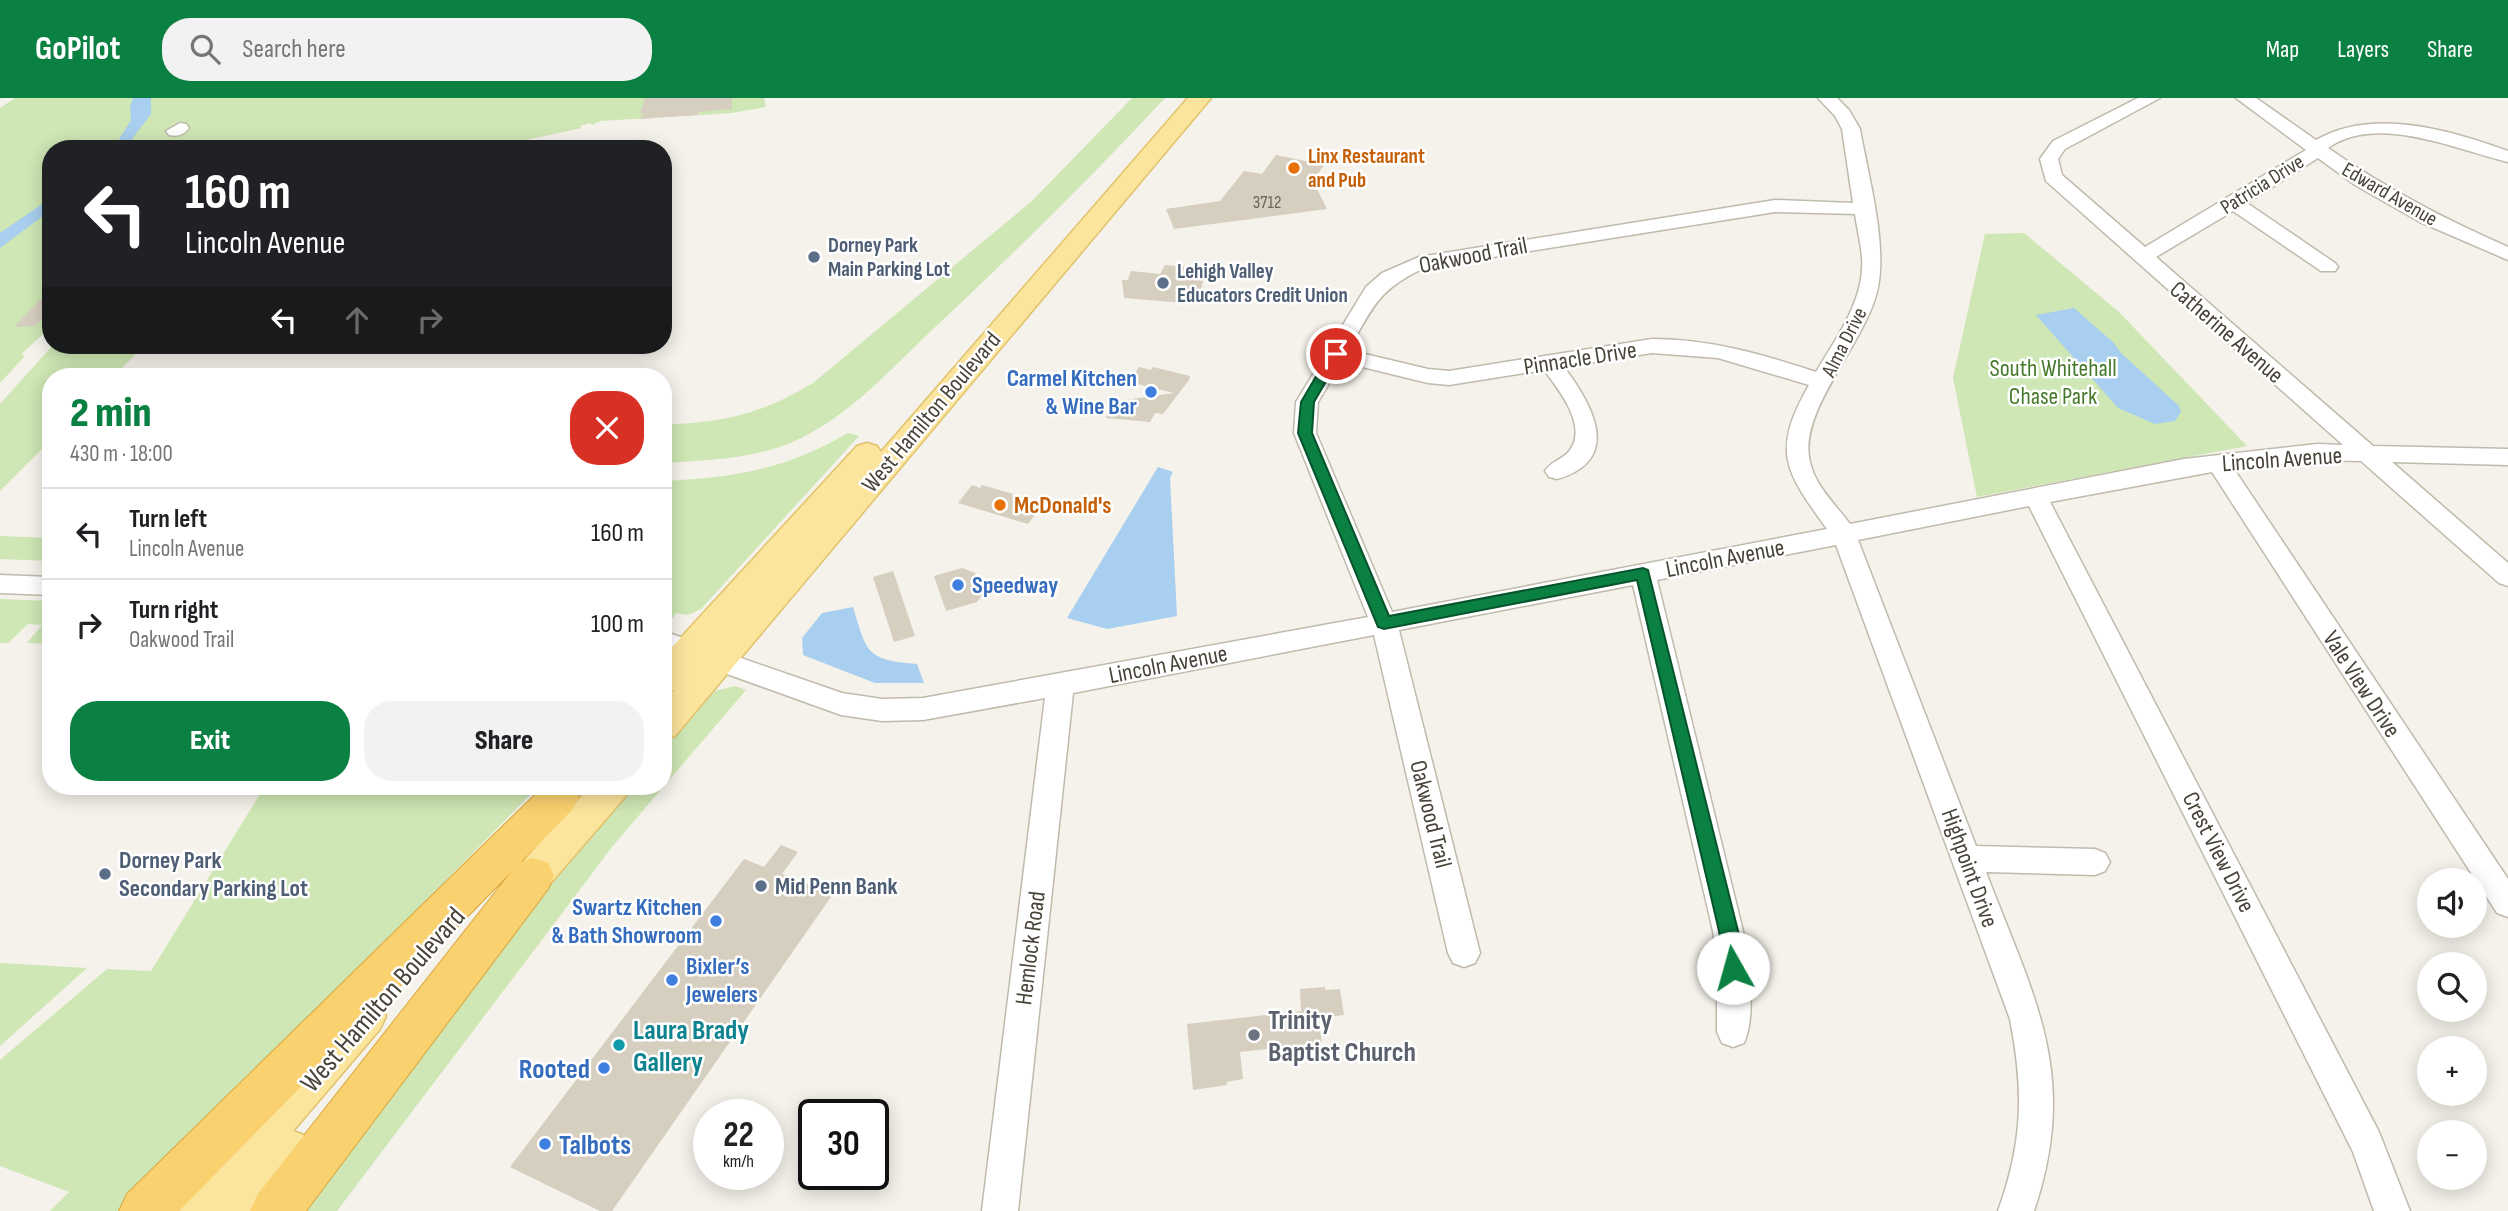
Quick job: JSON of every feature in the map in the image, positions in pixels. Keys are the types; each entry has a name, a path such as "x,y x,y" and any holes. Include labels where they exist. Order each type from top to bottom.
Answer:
{"highway":[{"path":"144,1211 560,795"},
{"path":"275,1211 533,876"}],"main road":[{"name":"West Hamilton Boulevard","path":"672,702 691,651 1181,98"},
{"name":"West Hamilton Boulevard","path":"672,671 1200,98"},
{"name":"West Hamilton Boulevard","path":"194,1211 560,795"},
{"name":"West Hamilton Boulevard","path":"243,1211 604,795"}],"street":[{"name":"Alma Drive","path":"1827,98 1843,114 1851,129 1872,260 1870,282 1858,318 1798,428 1796,449 1805,478 1844,534"},
{"name":"Catherine Avenue","path":"2151,98 2059,145 2049,159 2053,177 2508,577"},
{"name":"Edward Avenue","path":"2245,98 2387,196 2508,254"},
{"name":"Patricia Drive","path":"2142,257 2307,159 2315,146 2335,135 2401,130 2456,139 2508,157"},
{"path":"2233,202 2328,267"},
{"name":"Oakwood Trail","path":"1464,953 1384,623 1305,433 1307,402 1377,287 1389,277 1419,263 1764,208 1797,206 1863,209"},
{"name":"Pinnacle Drive","path":"1336,354 1428,376 1449,378 1652,346 1688,346 1740,354 1823,382"},
{"path":"1550,362 1577,401 1587,431 1582,455 1574,463 1557,471"},
{"name":"Lincoln Avenue","path":"691,651 841,704 882,710 923,709 1384,623 2184,467 2317,452 2508,457"},
{"name":"Vale View Drive","path":"2218,463 2508,904"},
{"name":"Crest View Drive","path":"2036,497 2367,1144 2392,1211"},
{"name":"Highpoint Drive","path":"1844,534 2026,1019 2036,1063 2039,1107 2037,1141 2030,1173 2016,1211"},
{"path":"1643,573 1728,931 1733,968 1733,1032"},
{"path":"0,584 42,586"},
{"name":"Hemlock Road","path":"1000,1211 1060,685"},
{"path":"1967,859 2095,862"}],"green space":[{"path":"15,98 764,98 766,107 732,113 600,121 580,126 582,128 526,140 42,140 42,335 21,354 25,356 0,383 0,108"},
{"path":"1132,98 1165,98 1020,246 885,376 836,417 799,439 767,451 672,462 672,424 724,419 759,410 813,383 1032,201"},
{"name":"South Whitehall Chase Park","path":"2024,233 2119,312 2247,446 1977,497 1953,378 1985,234"},
{"path":"45,354 136,354 122,368 42,368 42,449 0,491 0,404"},
{"path":"848,433 859,436 701,609 688,615 676,613 672,618 672,480 737,474 803,456"},
{"path":"0,536 42,538 42,561 0,559"},
{"path":"0,599 42,601 42,625 28,624 8,643 0,643"},
{"path":"42,625 42,644 27,643"},
{"path":"735,686 746,690 672,777 672,740 715,691"},
{"path":"259,795 530,795 119,1211 50,1211 69,1192 0,1166 0,1060 107,969 151,971"},
{"path":"624,795 656,795 612,847 337,1211 297,1211 577,850"},
{"path":"0,963 87,968 0,1046"}],"water":[{"path":"133,98 151,98 151,114 131,140 119,140 131,120 130,107"},
{"path":"42,204 42,217 0,248 0,233"},
{"path":"2074,308 2179,406 2181,412 2175,421 2155,424 2118,408 2036,315"},
{"path":"1158,467 1173,472 1170,478 1177,616 1107,629 1067,618"},
{"path":"853,607 862,635 871,651 887,660 917,664 924,683 875,683 803,655 802,638 822,613"}],"building":[{"path":"645,98 732,98 732,109 698,112 698,115 640,119 644,113 640,113"},
{"path":"1276,155 1324,165 1313,181 1327,209 1174,229 1166,209 1220,201 1244,171 1262,174"},
{"name":"Lehigh Valley Educators Credit Union","path":"1165,265 1189,267 1186,276 1204,278 1197,304 1124,298 1122,280 1128,280 1131,271 1160,274"},
{"path":"42,297 42,318 35,326 14,327"},
{"name":"Carmel Kitchen & Wine Bar","path":"1139,367 1151,370 1153,367 1190,376 1163,414 1155,413 1150,422 1106,418 1111,402 1174,393 1129,382"},
{"name":"McDonald's","path":"972,485 980,488 982,485 1013,494 1012,496 1041,507 1028,524 958,503"},
{"name":"Speedway","path":"962,568 975,573 983,594 977,602 946,611 934,576"},
{"name":"Speedway","path":"893,571 915,636 894,642 873,577"},
{"path":"781,845 798,852 782,874 833,894 612,1211 600,1211 510,1167 744,859 764,867"},
{"name":"Trinity Baptist Church","path":"1325,987 1325,990 1340,989 1344,1015 1318,1018 1322,1043 1240,1052 1243,1079 1226,1082 1227,1085 1193,1090 1187,1024 1301,1011 1300,989"}],"place":[{"name":"Linx Restaurant and Pub","path":"1294,168"},
{"name":"Dorney Park Main Parking Lot","path":"814,257"},
{"name":"Lehigh Valley Educators Credit Union","path":"1163,283"},
{"name":"Carmel Kitchen & Wine Bar","path":"1151,392"},
{"name":"McDonald's","path":"1000,505"},
{"name":"Speedway","path":"958,585"},
{"name":"Dorney Park Secondary Parking Lot","path":"105,874"},
{"name":"Mid Penn Bank","path":"761,886"},
{"name":"Swartz Kitchen & Bath Showroom","path":"716,921"},
{"name":"Bixler’s Jewelers","path":"672,980"},
{"name":"Trinity Baptist Church","path":"1254,1035"},
{"name":"Laura Brady Gallery","path":"619,1045"},
{"name":"Rooted","path":"604,1068"},
{"name":"Talbots","path":"545,1144"}],"route":[{"path":"1336,354 1307,402 1305,433 1384,623 1643,573 1728,931 1733,968"}]}
